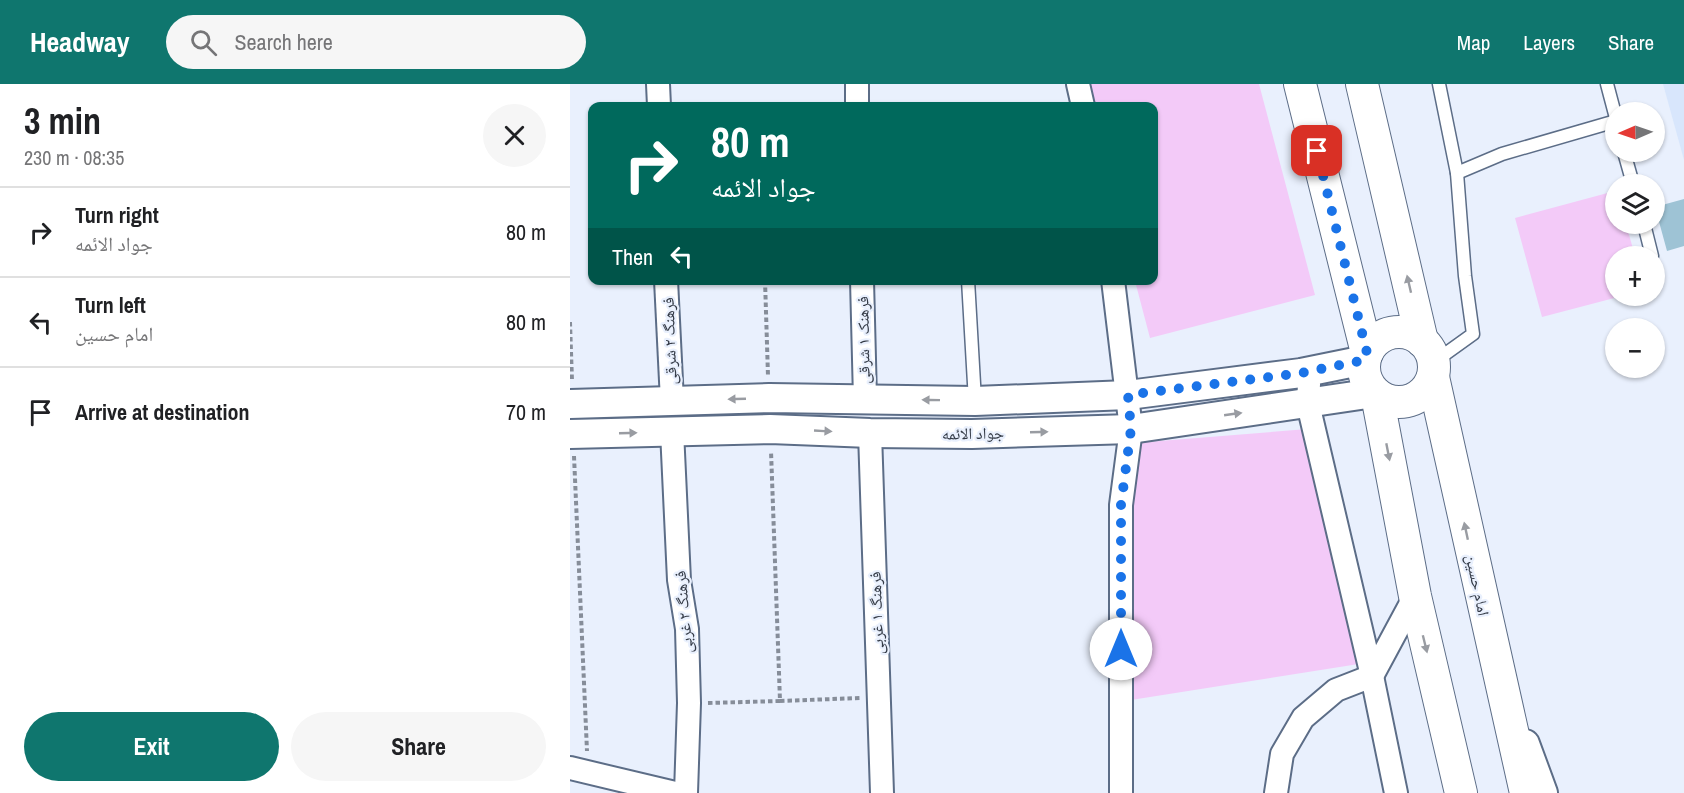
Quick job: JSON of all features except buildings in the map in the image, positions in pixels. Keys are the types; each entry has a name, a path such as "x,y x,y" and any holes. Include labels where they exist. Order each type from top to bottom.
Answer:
{"main road":[{"path":"1300,84 1366,356 1366,380 1376,394 1386,401 1401,403 1415,399 1427,390 1430,360 1404,332 1389,333 1377,340 1366,356"},
{"name":"امام حسین","path":"1362,84 1430,360 1496,670 1526,789"},
{"path":"1376,394 1414,596 1462,790"}],"street":[{"path":"658,84 659,102"},
{"path":"856,84 857,102"},
{"path":"1078,84 1082,102"},
{"name":"فرهنگ ۲ شرقی","path":"666,285 672,401"},
{"name":"فرهنک ۱ شرقی","path":"862,285 865,399"},
{"path":"1114,285 1131,429 1121,505 1121,793"},
{"name":"جواد الائمه","path":"571,404 769,398 975,401 1128,395 1301,373 1366,356"},
{"path":"1301,373 1309,384 1308,404 1372,676 1396,793"},
{"name":"جواد الائمه","path":"572,434 770,429 972,434 1131,429 1376,394"},
{"name":"فرهنگ ۲ غربی","path":"672,431 679,580 687,629 689,703 686,793"},
{"name":"فرهنگ ۱ غربی","path":"870,433 882,793"},
{"path":"1276,793 1282,754 1303,717 1336,690 1372,676 1414,596"},
{"path":"579,770 675,793"}],"lane":[{"path":"1430,360 1473,334 1465,276 1457,173 1439,84"},
{"path":"1607,84 1612,102"},
{"path":"1457,173 1502,154 1605,122"},
{"path":"968,285 975,401"}],"path":[{"path":"765,285 769,398"},
{"path":"570,322 571,404"},
{"path":"770,429 780,701"},
{"path":"572,434 579,770"},
{"path":"689,703 879,697"}],"shaded area":[{"path":"1086,84 1259,84 1315,295 1150,338 1136,285 1158,285 1158,102 1091,102"},
{"path":"1663,84 1684,84 1684,160"},
{"path":"1605,194 1605,234 1629,234 1632,246 1605,246 1605,300 1542,317 1515,218"},
{"path":"1320,428 1365,663 1131,700 1122,444"}],"route":[{"path":"1121,649 1121,505 1131,429 1128,395 1301,373 1365,360 1367,353 1317,151"}]}
